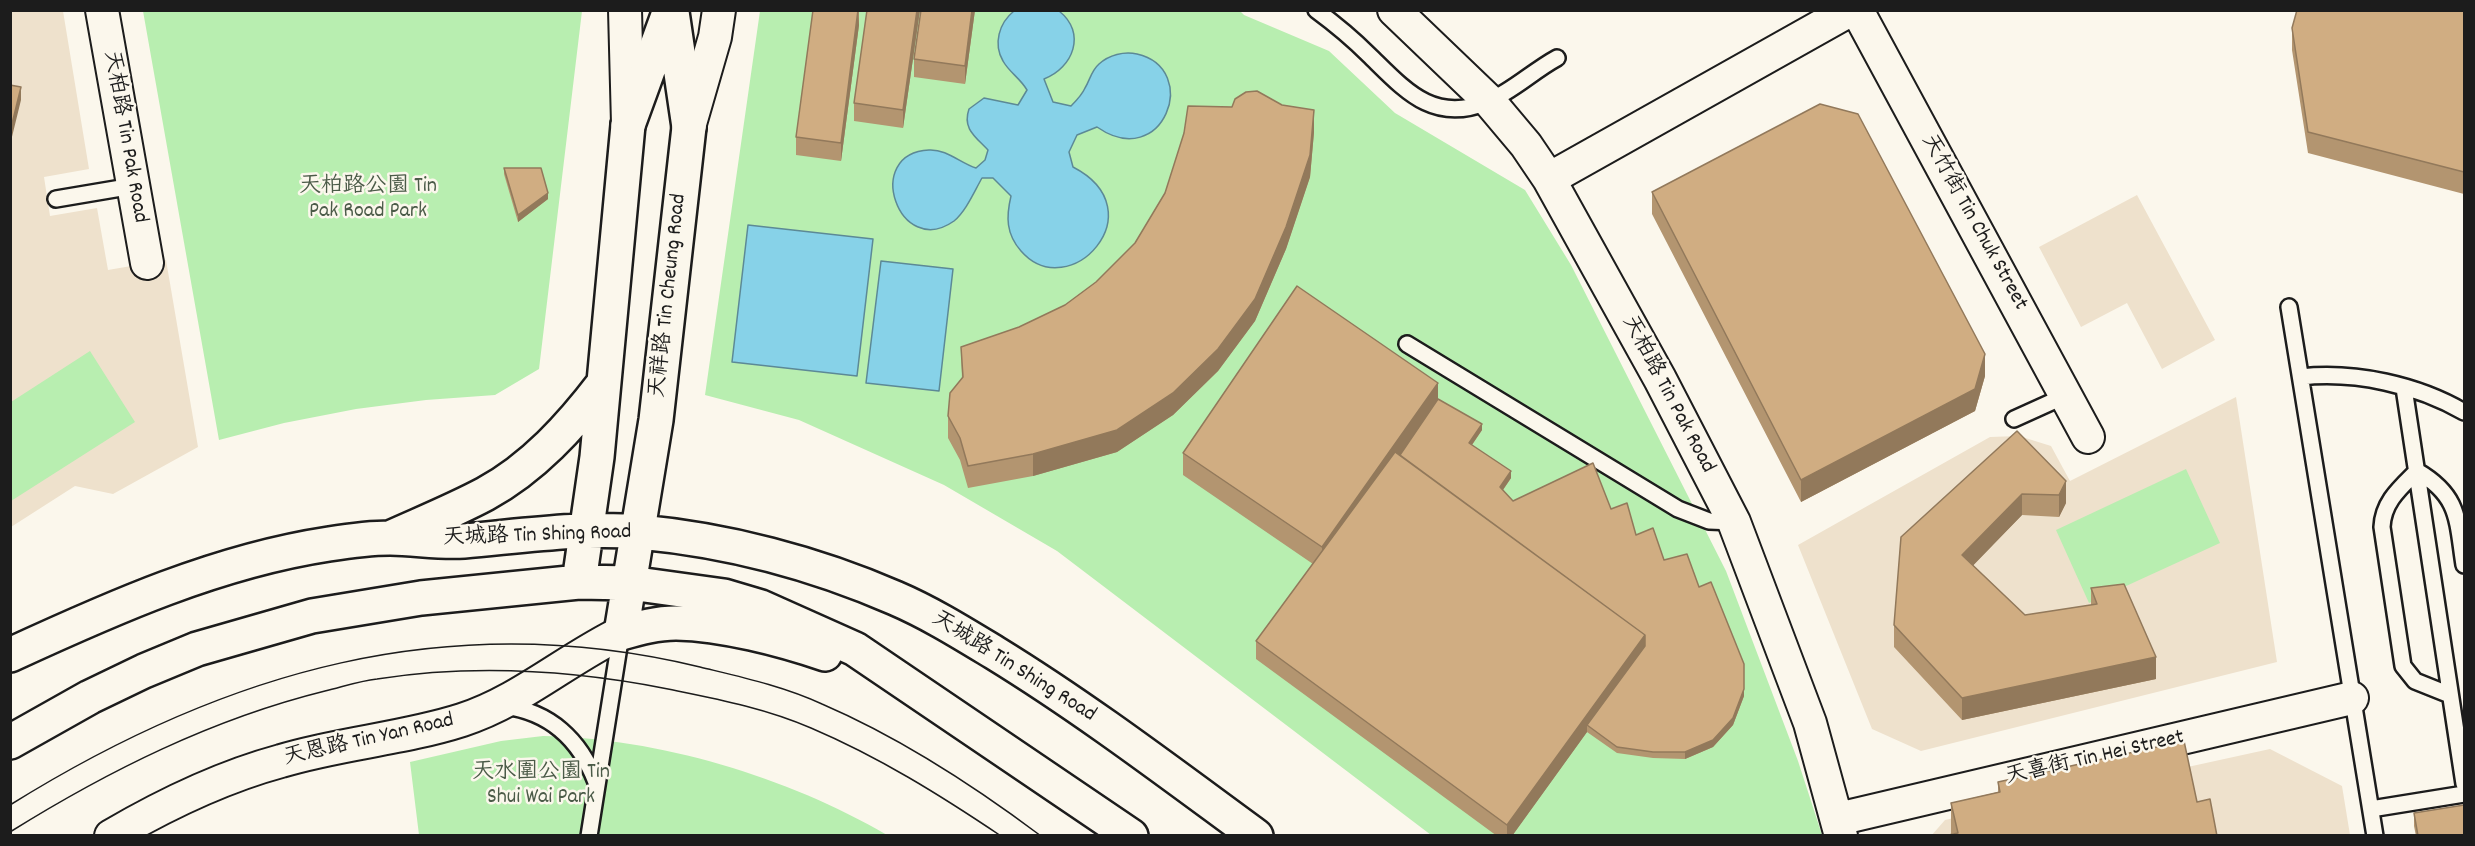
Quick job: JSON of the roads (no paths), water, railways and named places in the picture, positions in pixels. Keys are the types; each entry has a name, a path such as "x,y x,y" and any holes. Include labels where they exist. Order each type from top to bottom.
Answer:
{"main road":[{"path":"579,582 587,531 603,384 628,125 671,10"},
{"path":"671,10 689,127"},
{"name":"天祥路 Tin Cheung Road","path":"621,633 656,420 689,127"},
{"path":"390,538 487,493 518,471 551,445 579,416 603,384"},
{"name":"天城路 Tin Shing Road","path":"10,655 202,574 266,556 330,543 390,538 442,542 587,531 639,532 758,553 849,580 896,598 949,625 1043,682 1256,836"},
{"name":"天城路 Tin Shing Road","path":"10,742 90,697 144,671 197,649 250,632 372,604 579,582 630,583 724,596 761,607 855,649 1131,836"},
{"path":"621,633 650,625 676,623 727,630 790,642 896,676"}],"street":[{"name":"天柏路 Tin Pak Road","path":"102,10 147,264"},
{"path":"625,10 628,125"},
{"name":"天祥路 Tin Cheung Road","path":"689,127 715,37 719,10"},
{"name":"天柏路 Tin Pak Road","path":"1394,10 1489,101 1526,145 1549,178 1660,379 1734,522 1810,723 1840,827"},
{"path":"1549,178 1850,10"},
{"name":"天竹街 Tin Chuk Street","path":"1857,10 2088,437"},
{"name":"天恩路 Tin Yan Road","path":"119,833 232,777 281,760 427,730 465,719 498,705 589,648 621,633"},
{"name":"天喜街 Tin Hei Street","path":"1840,827 2352,698"}],"lane":[{"path":"1316,10 1412,96 1442,108 1466,109 1489,101 1557,58"},
{"path":"56,200 133,186"},
{"path":"2289,307 2375,836"},
{"path":"1407,344 1678,509 1710,521 1734,522"},
{"path":"2301,377 2340,374 2441,399 2464,412"},
{"path":"2404,388 2450,695 2463,756 2464,784"},
{"path":"2014,419 2067,395"},
{"path":"2417,471 2437,482 2449,496 2456,515 2464,565"},
{"path":"2417,471 2388,501 2382,514 2382,528 2403,666 2415,681 2450,695"},
{"path":"589,836 621,633"},
{"path":"498,705 519,708 540,715 559,727 575,742 588,761 596,782"},
{"path":"2371,809 2464,794"}],"water":[{"path":"1014,11 1059,11 1073,29 1073,49 1069,58 1063,67 1044,79 1053,102 1071,106 1082,93 1096,67 1107,58 1117,54 1137,54 1157,63 1167,78 1170,96 1166,113 1156,128 1140,137 1120,138 1097,127 1077,135 1069,152 1073,167 1097,185 1107,206 1107,227 1097,246 1081,260 1061,267 1041,265 1016,245 1008,225 1011,196 993,178 982,178 958,217 934,229 917,227 904,216 896,201 893,184 897,168 909,156 936,150 976,168 985,160 988,150 971,132 967,122 969,109 984,98 1018,105 1027,90 1005,65 998,48 1001,28"},
{"path":"748,225 873,239 857,376 732,362"},
{"path":"881,261 953,269 939,391 866,383"}],"tram line":[{"path":"10,805 91,758 173,718 256,686 341,663 428,649 516,644 607,650 700,667 792,692 851,717 908,747 963,781 1041,836"},
{"path":"10,832 85,788 162,749 242,716 283,703 364,681 413,674 523,671 632,682 723,700 776,715 836,739 885,764 932,791 1001,836"}],"park label":[{"name":"天柏路公園 Tin Pak Road Park","path":"368,200"},
{"name":"天水圍公園 Tin Shui Wai Park","path":"541,786"}]}
